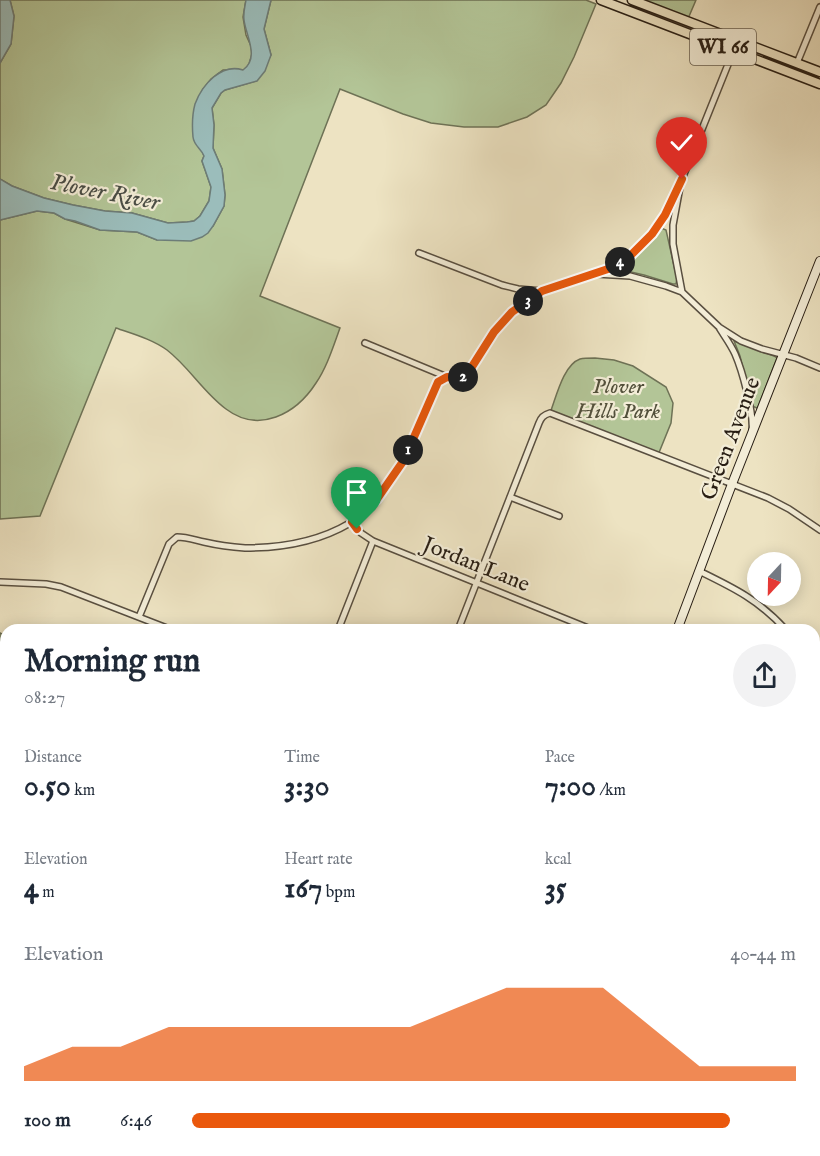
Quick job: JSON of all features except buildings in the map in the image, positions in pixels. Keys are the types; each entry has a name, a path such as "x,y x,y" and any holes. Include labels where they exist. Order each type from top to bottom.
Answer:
{"main road":[{"name":"WI 66","path":"601,0 820,84"},
{"name":"WI 66","path":"632,0 820,72"}],"street":[{"path":"797,63 820,7"},
{"path":"365,343 447,377 460,378 468,373 494,332 512,312 542,291 611,268 631,255 652,234 665,215 734,52"},
{"path":"682,179 673,225 673,244 682,292"},
{"path":"419,253 502,285 542,291"},
{"name":"Green Avenue","path":"679,624 820,261"},
{"path":"592,274 630,276 682,292 719,327 741,341 820,368"},
{"path":"719,327 739,364 750,409 752,426 750,438"},
{"path":"139,617 169,544 177,537 221,546 270,548 299,543 330,533 352,522 377,499 404,460 438,382 447,377"},
{"path":"460,624 538,423 545,414 550,413 768,498 789,509 820,531"},
{"path":"510,497 559,516"},
{"name":"Jordan Lane","path":"352,522 373,541 577,624"},
{"path":"340,624 373,541"},
{"path":"699,571 753,599 781,624"},
{"path":"0,582 61,587 157,624"}],"green space":[{"path":"10,0 246,0 243,17 246,35 251,46 252,54 249,64 243,70 223,70 203,89 202,150 204,156 202,161 211,187 209,201 200,216 194,221 168,223 132,213 105,211 44,198 0,179 0,63 11,44 14,16"},
{"path":"271,0 586,0 596,4 574,57 561,83 546,105 527,117 498,127 464,127 431,123 340,89 260,296 340,328 320,377 298,404 276,417 264,420 251,420 239,416 218,402 167,350 149,340 116,328 40,516 0,519 0,220 37,211 54,213 65,219 100,230 137,232 157,240 213,226 224,206 225,195 222,169 213,148 212,108 225,90 256,81 271,55 264,29"},
{"path":"632,0 696,0 687,21"},
{"path":"661,228 666,230 677,279 676,284 618,269 642,250"},
{"path":"734,341 777,358 757,408 752,406"},
{"name":"Plover Hills Park","path":"580,359 614,360 633,366 666,387 673,403 671,423 658,455 550,413 569,368"}],"water":[{"path":"0,0 10,0 14,16 11,44 0,63"},
{"name":"Plover River","path":"246,0 271,0 264,29 271,55 265,71 257,81 225,90 212,108 213,148 222,169 225,195 224,206 208,233 191,241 157,240 137,232 100,230 65,219 54,213 37,211 0,220 0,179 44,198 105,211 132,213 168,223 194,221 200,216 209,201 211,187 202,161 204,156 194,140 192,125 194,108 202,90 213,77 227,70 243,70 251,59 251,46 244,20"}],"route":[{"path":"357,529 352,522 377,499 404,460 438,382 442,378 460,378 468,373 494,332 512,312 542,291 611,268 631,255 652,234 665,215 682,179"}]}
